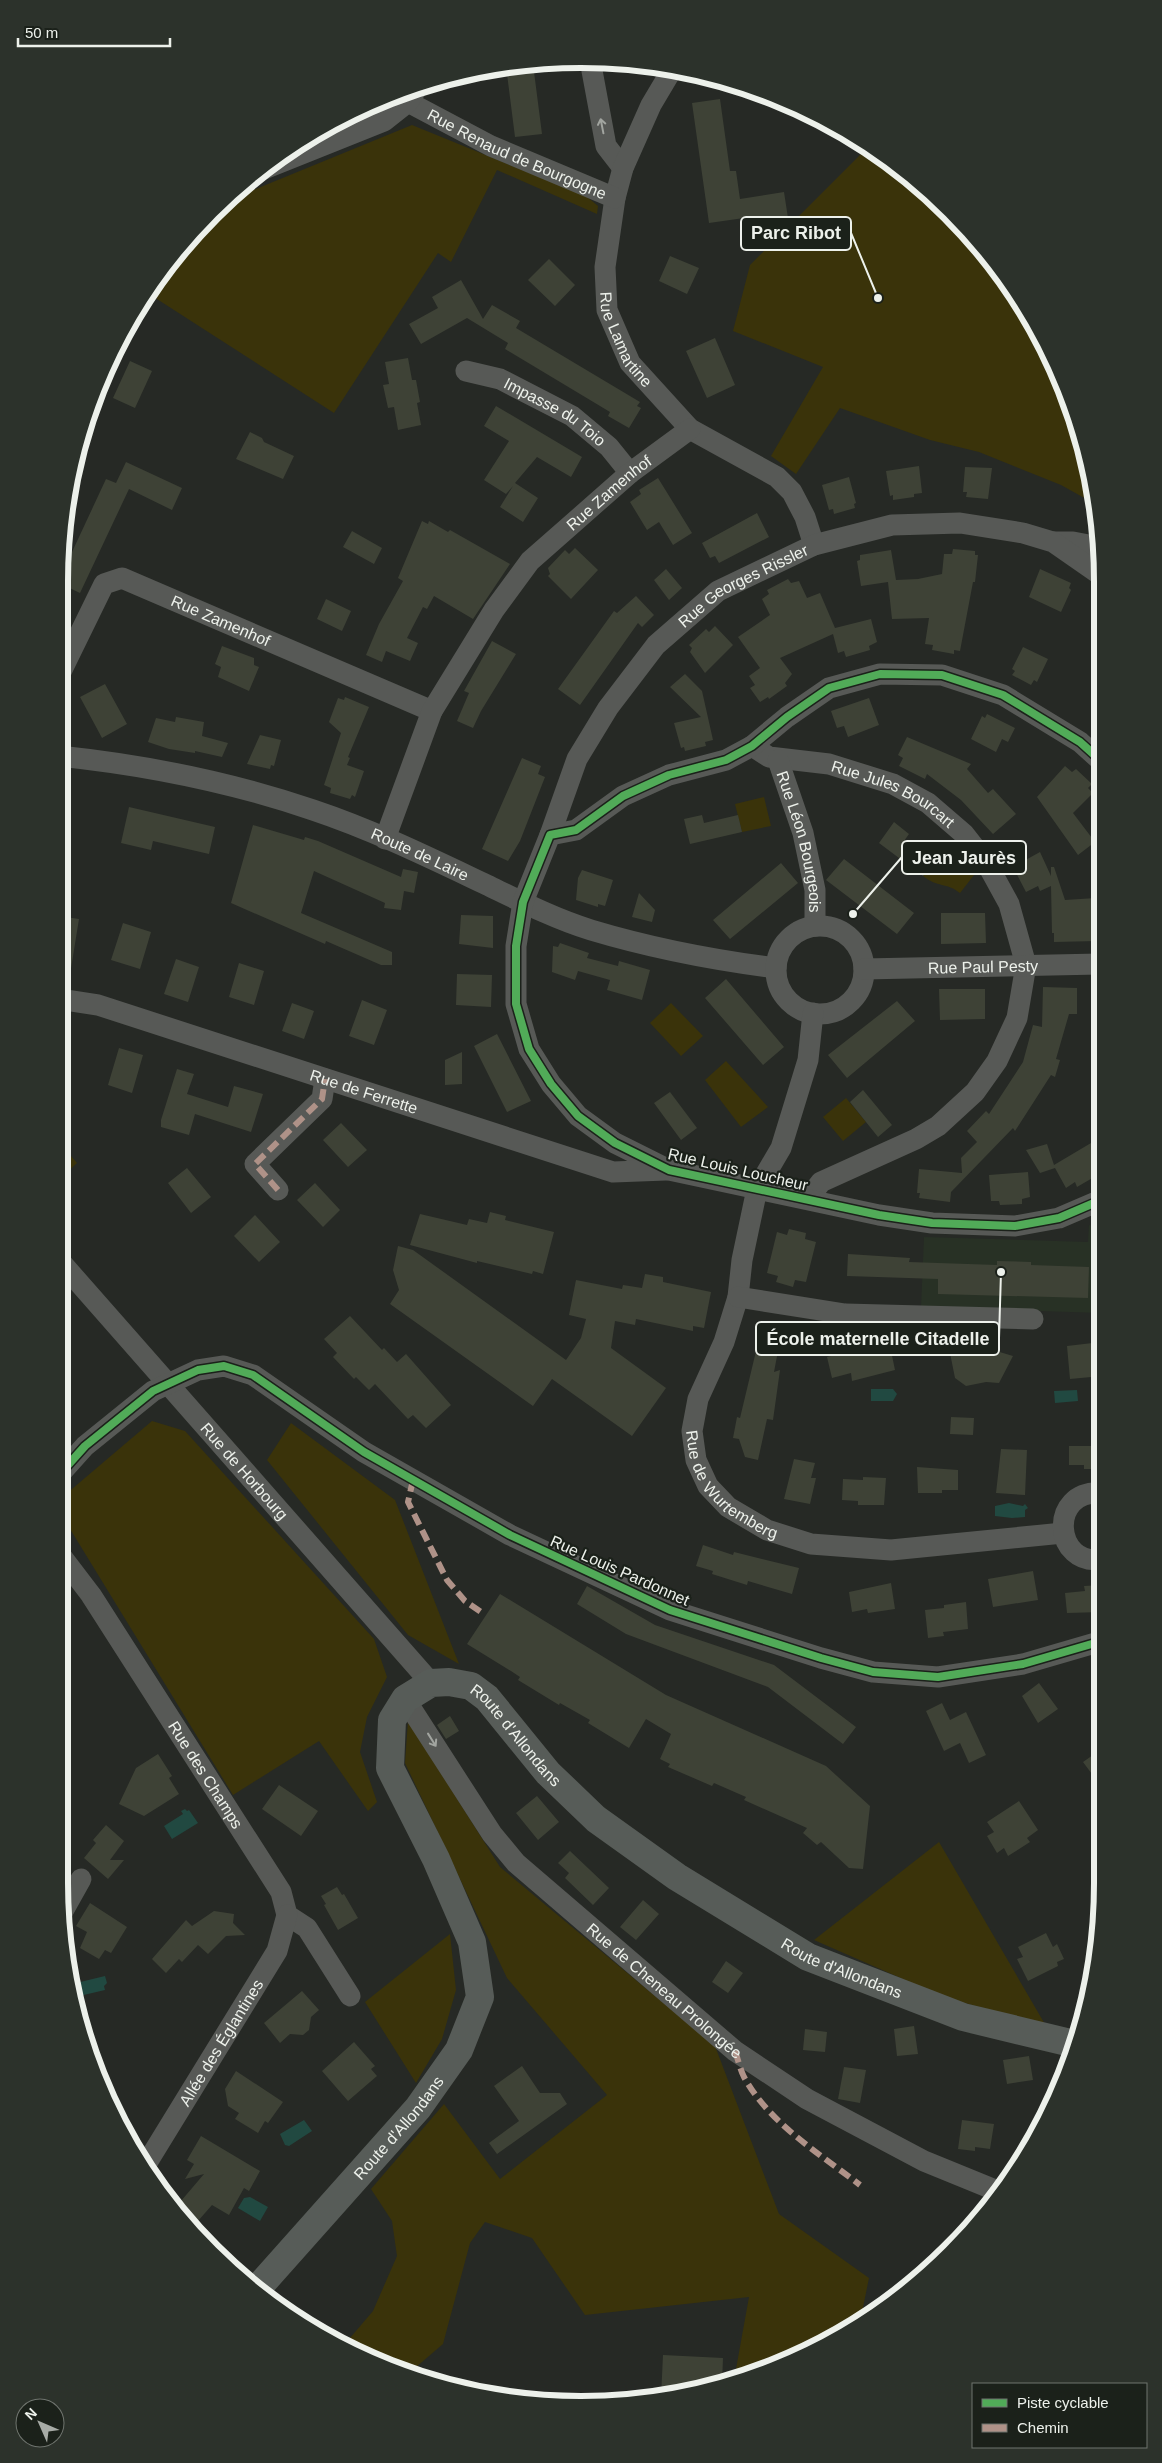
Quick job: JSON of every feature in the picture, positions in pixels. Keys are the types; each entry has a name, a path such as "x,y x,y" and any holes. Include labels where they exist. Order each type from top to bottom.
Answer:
{"main road":[{"name":"Route d'Allondans","path":"262,2284 418,2108 459,2050 480,1997 472,1942 436,1859 390,1768 392,1720 406,1699 431,1683 449,1682 471,1686 487,1698 548,1773 596,1820 677,1877 808,1957 963,2017 1068,2042"}],"street":[{"name":"Rue Renaud de Bourgogne","path":"592,68 606,146 623,168"},
{"name":"Rue Lamartine","path":"669,75 652,105 623,168 615,198 605,267 607,310 630,363 690,429 777,477 792,492 805,517 814,545"},
{"name":"Rue Renaud de Bourgogne","path":"414,96 491,146 615,198"},
{"path":"290,159 384,120 411,97"},
{"name":"Impasse du Toio","path":"466,371 500,379 572,416 609,447 630,473"},
{"name":"Rue Zamenhof","path":"386,839 432,711 494,610 530,561 630,473 690,429"},
{"name":"Rue Georges Rissler","path":"550,834 577,759 608,708 656,645 718,591 814,545 892,525 960,524 1023,533 1053,542"},
{"path":"1053,542 1073,542 1093,546"},
{"path":"1053,542 1094,570"},
{"name":"Rue Zamenhof","path":"68,658 104,584 122,578 432,711"},
{"path":"523,902 550,834 576,830 623,796 670,775 726,760 752,746 787,717 829,688 880,674 942,675 1003,695 1080,742 1094,755"},
{"name":"Rue Jules Bourcart","path":"752,746 769,757 778,760 830,764 893,784 928,803 964,834 986,862 1010,904 1026,965 1016,1018 997,1061 975,1092 938,1126 916,1139 821,1182 808,1199"},
{"name":"Route de Laire","path":"68,757 118,762 233,785 315,810 386,839 523,902 590,930 708,959 776,968"},
{"name":"Rue Léon Bourgeois","path":"778,760 803,833 815,890 815,926"},
{"name":"Rue Louis Loucheur","path":"523,902 516,946 516,1004 529,1049 551,1084 578,1116 615,1143 669,1170 879,1215 932,1224 1015,1226 1059,1218 1094,1203"},
{"path":"815,926 829,926 843,932 854,942 861,954 864,969 858,991 843,1008 829,1013 814,1013 801,1010 782,993 777,981 776,968 778,956 788,940 802,929 815,926"},
{"name":"Rue Paul Pesty","path":"864,969 1094,964"},
{"name":"Rue de Ferrette","path":"68,1000 98,1005 613,1172 669,1170"},
{"name":"Rue de Wurtemberg","path":"814,1013 808,1060 781,1148 757,1189 742,1260 738,1297 724,1342 698,1399 692,1431 696,1460 708,1486 728,1507 767,1530 811,1544 892,1550 1063,1532"},
{"path":"278,1190 256,1164 322,1099 325,1079"},
{"name":"Rue de Horbourg","path":"68,1270 431,1683"},
{"path":"738,1297 845,1314 1033,1319"},
{"name":"Rue Louis Pardonnet","path":"68,1465 85,1446 153,1391 198,1370 224,1366 253,1375 364,1452 510,1535 670,1610 821,1658 873,1672 938,1677 1023,1664 1094,1643"},
{"path":"1094,1493 1090,1493 1072,1503 1064,1517 1063,1532 1067,1543 1074,1552 1085,1558 1094,1559"},
{"name":"Rue des Champs","path":"68,1565 91,1595 281,1892 287,1915"},
{"name":"Rue de Cheneau Prolongée","path":"406,1699 492,1834 516,1863 735,2051 799,2094 924,2161 992,2189"},
{"path":"69,1901 81,1879"},
{"path":"287,1915 307,1928 350,1996"},
{"name":"Allée des Églantines","path":"149,2159 277,1952 287,1915"}],"shaded area":[{"path":"412,125 586,196 598,206 597,214 497,170 451,262 438,253 334,413 153,297 195,242 243,195"},
{"path":"863,152 866,154 920,195 967,242 988,268 1026,324 1042,354 1067,416 1077,448 1088,500 1061,485 979,452 930,440 840,408 796,474 771,456 823,367 733,331 750,265"},
{"path":"764,797 771,826 742,832 735,804"},
{"path":"947,844 978,870 960,893 950,887 928,880 923,876"},
{"path":"671,1003 703,1036 681,1056 650,1023"},
{"path":"726,1061 768,1107 741,1127 705,1080"},
{"path":"846,1098 866,1122 843,1141 823,1117"},
{"path":"68,1152 77,1163 68,1172"},
{"path":"1089,1225 1094,1226 1094,1313 921,1307 924,1237 1088,1242"},
{"path":"152,1421 185,1431 374,1639 387,1677 367,1717 360,1752 377,1802 368,1811 319,1741 233,1795 68,1526 68,1492"},
{"path":"291,1423 395,1500 459,1664 408,1635 267,1460"},
{"path":"408,1721 500,1867 715,2046 779,2214 869,2278 862,2311 808,2343 736,2371 749,2297 585,2315 532,2238 485,2222 470,2243 443,2344 415,2368 348,2340 373,2311 397,2256 392,2221 371,2189 444,2104 500,2179 607,2095 507,1978 405,1763"},
{"path":"939,1842 1046,2026 944,1997 814,1940"},
{"path":"450,1934 456,1990 442,2039 416,2083 365,2002"}],"water":[{"path":"871,1389 893,1389 897,1394 893,1401 871,1401"},
{"path":"1077,1390 1078,1401 1055,1403 1054,1391"},
{"path":"1009,1503 1023,1506 1025,1504 1028,1508 1025,1510 1025,1517 995,1516 995,1506"},
{"path":"189,1810 198,1823 172,1839 164,1826 183,1814 181,1811"},
{"path":"105,1976 107,1983 104,1986 105,1990 80,1996 77,1983"},
{"path":"304,2120 312,2131 289,2146 285,2145 280,2134"},
{"path":"250,2197 268,2207 260,2221 238,2208 244,2198"}],"building":[{"path":"534,70 542,134 515,137 507,73"},
{"path":"720,99 730,171 736,171 740,199 784,192 788,218 770,220 773,242 748,246 744,218 709,223 692,103"},
{"path":"670,256 699,268 687,294 659,281"},
{"path":"549,259 575,285 555,306 528,280"},
{"path":"461,280 483,319 492,305 520,321 516,328 640,402 637,406 641,408 629,428 608,416 610,412 505,349 508,343 467,318 421,344 409,324 438,308 432,297"},
{"path":"715,338 735,385 707,398 686,351"},
{"path":"408,358 412,380 416,380 420,402 417,403 421,425 398,430 394,407 388,408 383,385 389,384 385,362"},
{"path":"130,361 152,371 135,408 113,398"},
{"path":"496,406 582,457 571,477 537,457 515,483 538,498 523,522 500,507 513,486 506,494 484,480 509,441 484,426"},
{"path":"250,432 262,438 264,442 294,456 283,479 236,459"},
{"path":"126,462 182,488 172,510 129,489 80,593 68,587 69,559 106,479 116,483"},
{"path":"919,466 922,493 914,494 914,497 893,500 893,495 890,496 886,471"},
{"path":"965,467 992,468 988,499 966,497 967,492 963,492"},
{"path":"849,477 856,503 854,504 855,508 834,514 833,509 829,510 822,485"},
{"path":"658,478 692,533 673,545 659,522 647,530 630,502 641,494 639,490"},
{"path":"757,513 769,537 719,563 715,556 710,558 702,543"},
{"path":"422,521 428,524 429,521 448,532 450,530 510,564 473,619 434,596 427,609 423,607 407,638 418,643 410,661 386,651 382,662 366,655 379,624 403,581 398,578"},
{"path":"352,531 382,548 374,564 343,547"},
{"path":"575,548 598,570 571,599 548,576 550,574 548,568 565,550 569,554"},
{"path":"953,549 975,551 975,555 978,555 975,582 973,582 960,651 954,650 954,654 932,650 933,645 925,644 929,618 892,619 888,582 861,586 857,561 860,560 860,555 891,550 896,580 918,579 942,574 944,554 952,554"},
{"path":"666,569 682,588 669,600 654,580"},
{"path":"1040,569 1071,583 1069,588 1071,590 1061,612 1029,597"},
{"path":"788,579 791,583 799,581 807,598 820,593 835,628 871,619 877,642 869,646 870,650 846,657 844,651 838,653 833,634 780,658 792,674 785,683 787,686 769,699 768,697 760,702 750,688 755,685 749,676 760,668 738,637 770,615 762,599 769,594 767,590"},
{"path":"636,596 654,615 642,627 638,623 580,705 558,689 614,611 617,613"},
{"path":"326,599 351,611 342,631 317,619"},
{"path":"715,626 733,645 705,673 690,652 692,648 689,645 706,629 709,632"},
{"path":"492,641 516,654 481,711 473,728 457,721 469,693 464,691"},
{"path":"222,646 254,658 254,665 259,667 249,691 218,677 221,667 215,664"},
{"path":"1023,647 1048,659 1037,682 1034,680 1031,685 1012,675 1015,671 1012,669"},
{"path":"685,674 702,691 713,740 705,742 706,746 685,751 684,747 681,748 674,723 701,717 670,687"},
{"path":"105,684 127,724 102,738 80,697"},
{"path":"345,697 369,707 348,757 350,758 347,765 364,771 355,797 352,795 350,799 330,793 331,788 324,785 341,733 329,722 338,698 344,700"},
{"path":"869,698 879,725 848,737 844,726 837,728 831,711"},
{"path":"987,714 1015,728 1008,742 1002,739 996,752 971,739 982,716 985,718"},
{"path":"176,717 204,722 202,736 228,743 222,757 195,751 195,753 169,749 148,742 156,718 175,722"},
{"path":"260,735 281,740 274,766 271,765 270,769 247,764"},
{"path":"907,737 971,764 967,769 988,793 993,789 1016,814 993,834 961,800 927,774 925,779 899,766 903,758 898,755"},
{"path":"522,758 541,766 538,774 545,777 520,841 508,861 482,849"},
{"path":"1065,766 1072,772 1076,769 1092,784 1088,788 1093,793 1073,813 1094,843 1078,855 1037,797"},
{"path":"129,807 215,827 209,854 153,841 151,850 121,843"},
{"path":"702,815 704,823 738,815 742,832 690,844 684,819"},
{"path":"894,822 909,834 904,841 933,863 923,876 879,843"},
{"path":"253,825 304,840 305,837 318,841 401,877 403,869 418,872 414,893 404,891 401,910 384,908 385,903 314,871 301,913 392,952 392,965 381,965 326,941 325,944 231,903"},
{"path":"1040,852 1051,876 1051,867 1054,867 1065,900 1094,898 1094,941 1054,942 1054,933 1052,933 1051,886 1040,891 1038,886 1026,892 1013,867"},
{"path":"844,859 914,913 897,934 826,880"},
{"path":"781,863 798,883 730,939 713,920"},
{"path":"582,870 613,880 605,906 598,904 598,907 576,900 578,878"},
{"path":"639,893 655,910 652,922 632,917"},
{"path":"941,913 985,913 986,943 941,944"},
{"path":"461,915 493,916 493,948 459,944"},
{"path":"68,917 79,919 68,987"},
{"path":"123,923 151,932 140,969 111,960"},
{"path":"560,943 589,953 587,958 618,966 619,961 650,970 642,1000 607,990 610,980 578,971 575,980 552,972 553,946 558,947"},
{"path":"176,959 199,967 188,1002 164,994"},
{"path":"239,963 264,971 254,1005 229,997"},
{"path":"457,974 492,975 491,1007 456,1005"},
{"path":"726,979 784,1047 763,1065 705,998"},
{"path":"1043,987 1077,988 1077,1014 1069,1014 1056,1059 1060,1060 1055,1077 1051,1075 1015,1131 1013,1128 951,1192 950,1202 919,1198 920,1193 917,1193 919,1169 962,1173 961,1158 977,1142 967,1131 986,1111 989,1114 1023,1062 1033,1025 1042,1027"},
{"path":"939,989 985,989 985,1019 940,1020"},
{"path":"362,1000 387,1010 374,1045 349,1036"},
{"path":"897,1001 915,1021 847,1078 828,1055"},
{"path":"292,1003 314,1011 304,1039 282,1031"},
{"path":"497,1034 531,1101 507,1112 474,1046"},
{"path":"119,1048 143,1055 132,1093 108,1085"},
{"path":"462,1052 462,1084 445,1085 445,1060"},
{"path":"177,1069 194,1074 187,1094 228,1107 234,1086 263,1094 251,1132 195,1114 189,1135 161,1127 161,1120"},
{"path":"863,1090 892,1125 878,1137 850,1102"},
{"path":"670,1092 697,1128 681,1140 654,1103"},
{"path":"341,1123 367,1150 348,1167 323,1140"},
{"path":"1091,1143 1094,1148 1094,1177 1077,1187 1075,1182 1066,1188 1055,1168 1040,1173 1026,1150 1047,1144 1054,1165"},
{"path":"187,1168 211,1197 191,1213 168,1183"},
{"path":"1028,1172 1030,1197 1022,1199 1022,1204 1000,1205 999,1201 991,1201 989,1175"},
{"path":"315,1183 340,1210 323,1227 297,1200"},
{"path":"490,1212 506,1216 505,1220 554,1232 543,1274 533,1271 532,1274 477,1261 477,1263 410,1245 420,1214 467,1225 469,1219 487,1223"},
{"path":"255,1215 280,1242 259,1262 234,1236"},
{"path":"789,1229 806,1233 805,1239 816,1242 806,1282 795,1280 793,1287 776,1282 778,1276 767,1273 777,1232 787,1235"},
{"path":"398,1246 413,1250 566,1360 581,1338 586,1319 569,1315 576,1280 622,1289 623,1285 642,1288 645,1274 663,1277 663,1282 711,1292 704,1328 693,1326 693,1331 636,1319 635,1325 615,1321 611,1348 666,1388 632,1436 552,1379 533,1406 390,1304 399,1290 393,1270"},
{"path":"848,1254 910,1258 909,1262 997,1265 997,1261 1031,1262 1031,1265 1089,1267 1088,1298 938,1294 938,1279 847,1276"},
{"path":"350,1316 382,1350 384,1348 397,1362 406,1354 451,1405 426,1428 413,1415 408,1419 375,1384 369,1390 356,1377 354,1379 333,1357 337,1353 324,1339"},
{"path":"889,1341 895,1370 852,1381 851,1373 832,1378 827,1357"},
{"path":"973,1343 976,1354 993,1350 1013,1356 999,1383 986,1382 966,1386 955,1378 949,1348"},
{"path":"1094,1343 1094,1377 1070,1379 1067,1346"},
{"path":"757,1347 778,1351 774,1372 780,1370 773,1420 767,1419 758,1460 745,1457 739,1439 733,1438 737,1417 740,1418"},
{"path":"951,1417 974,1418 973,1435 950,1434"},
{"path":"1069,1446 1094,1446 1094,1469 1084,1469 1084,1465 1069,1465"},
{"path":"1001,1449 1027,1450 1025,1495 996,1493"},
{"path":"794,1459 815,1463 811,1478 816,1478 810,1504 784,1499"},
{"path":"917,1467 958,1470 958,1490 942,1490 942,1493 918,1493"},
{"path":"863,1477 886,1478 884,1505 858,1505 858,1501 842,1500 843,1479 863,1480"},
{"path":"703,1545 733,1555 734,1552 799,1568 792,1594 748,1581 747,1585 712,1574 713,1571 696,1566"},
{"path":"1033,1571 1038,1600 993,1607 988,1579"},
{"path":"891,1583 895,1609 868,1613 867,1609 852,1612 849,1592"},
{"path":"1094,1585 1094,1612 1067,1613 1065,1593 1085,1591 1084,1586"},
{"path":"587,1586 655,1625 774,1665 856,1727 843,1744 768,1687 626,1634 577,1604"},
{"path":"500,1594 666,1695 826,1766 870,1806 863,1869 849,1868 821,1842 817,1845 803,1833 807,1828 744,1800 746,1797 714,1783 712,1786 668,1767 670,1764 660,1759 671,1734 646,1719 629,1748 588,1723 590,1720 560,1703 559,1705 518,1680 520,1677 467,1644"},
{"path":"966,1602 968,1629 943,1632 944,1636 928,1638 925,1610 944,1608 944,1605"},
{"path":"1039,1683 1058,1709 1038,1723 1022,1696"},
{"path":"942,1703 950,1720 966,1712 986,1755 969,1763 960,1743 944,1751 926,1711"},
{"path":"450,1716 459,1731 446,1739 437,1725"},
{"path":"158,1754 172,1776 169,1778 179,1794 144,1816 119,1804 136,1768"},
{"path":"1094,1754 1094,1777 1083,1762"},
{"path":"279,1785 318,1811 301,1836 262,1809"},
{"path":"537,1796 559,1822 538,1840 516,1813"},
{"path":"1019,1801 1038,1830 1027,1838 1030,1842 1008,1856 1004,1848 997,1853 987,1836 994,1832 987,1822"},
{"path":"106,1825 124,1841 110,1860 124,1860 108,1879 84,1858 96,1843 93,1840"},
{"path":"570,1851 609,1888 593,1905 565,1878 569,1873 558,1863"},
{"path":"337,1887 342,1895 344,1894 358,1918 338,1930 321,1896"},
{"path":"643,1900 659,1914 636,1940 620,1927"},
{"path":"90,1903 127,1927 111,1953 105,1950 99,1959 80,1948 87,1932 76,1926"},
{"path":"214,1911 234,1914 233,1923 245,1935 226,1936 208,1954 198,1945 182,1962 179,1959 166,1973 152,1959 186,1920 192,1926"},
{"path":"1046,1933 1053,1947 1057,1944 1064,1959 1057,1962 1058,1966 1028,1981 1017,1959 1023,1957 1018,1947"},
{"path":"726,1961 743,1973 728,1993 712,1982"},
{"path":"302,1991 319,2010 311,2017 309,2030 303,2035 290,2034 280,2043 264,2023"},
{"path":"914,2026 918,2054 897,2056 894,2029"},
{"path":"805,2029 827,2032 825,2052 803,2050"},
{"path":"354,2042 375,2066 371,2069 377,2076 348,2101 322,2071"},
{"path":"1029,2056 1033,2080 1007,2084 1003,2060"},
{"path":"522,2066 540,2093 560,2093 567,2104 497,2154 489,2143 519,2121 494,2086"},
{"path":"844,2067 866,2070 860,2103 838,2099"},
{"path":"236,2071 283,2102 268,2123 265,2121 258,2133 235,2119 239,2113 228,2106 225,2089"},
{"path":"962,2120 994,2124 990,2149 975,2147 975,2151 958,2149"},
{"path":"201,2136 260,2171 249,2191 244,2188 229,2215 212,2205 197,2223 180,2202 204,2174 185,2179 194,2164 187,2160"},
{"path":"663,2355 723,2358 722,2375 661,2389"}],"marked path":[{"path":"278,1190 255,1164 322,1099 325,1079"},
{"path":"413,1480 408,1502 447,1580 465,1601 481,1612"},
{"path":"735,2051 744,2077 767,2109 796,2137 860,2185"}],"cycle path":[{"path":"1094,755 1080,742 1003,695 942,675 880,674 829,688 787,717 752,746 726,760 669,775 623,796 576,830 550,835 523,902 516,946 516,1004 529,1049 551,1084 578,1116 615,1143 669,1170 879,1215 932,1223 1015,1226 1059,1218 1094,1203"},
{"path":"68,1465 85,1446 153,1391 198,1370 224,1366 253,1375 364,1452 510,1535 670,1610 821,1658 873,1672 938,1677 1023,1664 1094,1643"}],"place":[{"name":"Parc Ribot","path":"878,298"},
{"name":"Jean Jaurès","path":"853,914"},
{"name":"École maternelle Citadelle","path":"1001,1272"}]}
